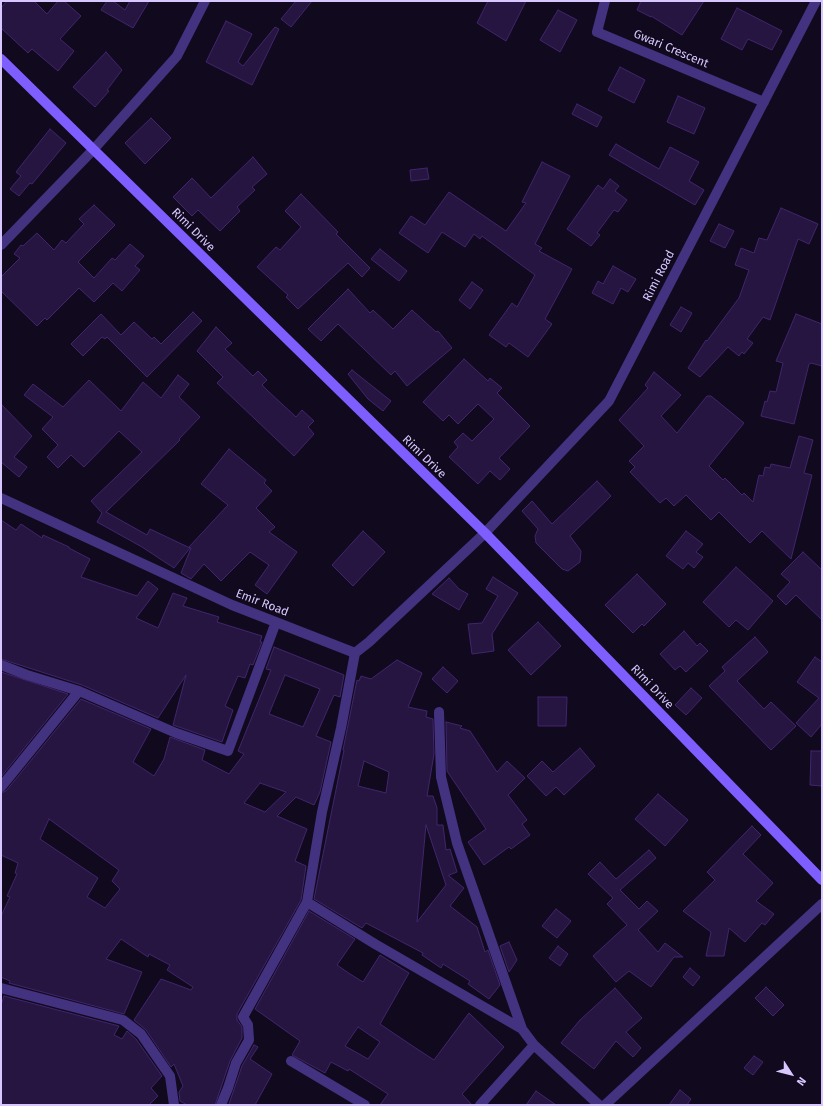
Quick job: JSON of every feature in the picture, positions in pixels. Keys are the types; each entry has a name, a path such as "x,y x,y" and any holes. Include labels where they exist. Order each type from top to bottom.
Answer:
{"street":[{"path":"1,245 93,150 177,56 205,1"},
{"name":"Gwari Crescent","path":"605,1 597,32 764,102"},
{"name":"Rimi Road","path":"485,533 609,401 816,1"},
{"name":"Rimi Drive","path":"1,59 485,533 822,880"},
{"name":"Emir Road","path":"1,498 232,605 355,653"},
{"path":"221,1105 236,1063 249,1040 248,1026 243,1017 307,902 322,812 341,728 355,653 369,642 485,533"},
{"path":"1,664 27,675 79,691 176,733 228,751 276,622"},
{"path":"1,787 79,691"},
{"path":"439,712 441,777 457,843 522,1030 534,1045 599,1105"},
{"path":"307,902 375,944 522,1030"},
{"path":"605,1105 822,904"},
{"path":"1,988 123,1020 141,1034 170,1076 174,1105"},
{"path":"480,1105 534,1045"},
{"path":"291,1061 365,1105"}],"building":[{"path":"7,1 34,1 47,14 58,1 64,1 81,16 60,39 74,51 58,71 32,49 28,53 1,28 1,8"},
{"path":"107,1 113,1 125,10 130,1 149,1 133,28 101,10"},
{"path":"296,1 312,1 291,27 281,19"},
{"path":"488,1 526,1 506,41 477,23"},
{"path":"641,1 704,1 682,35 651,16 637,10"},
{"path":"737,8 782,31 772,50 748,39 742,50 721,39"},
{"path":"558,10 577,20 560,52 540,40"},
{"path":"226,21 252,34 238,62 243,66 275,27 279,29 252,85 206,62"},
{"path":"106,52 122,70 107,90 109,91 95,107 73,87"},
{"path":"620,67 645,80 634,103 608,90"},
{"path":"678,96 705,108 694,134 667,122"},
{"path":"577,104 602,117 597,127 572,114"},
{"path":"151,118 171,138 145,164 125,143"},
{"path":"50,129 66,143 32,184 30,183 19,196 10,189 21,176 16,172"},
{"path":"616,144 659,169 670,147 699,162 689,181 704,190 695,205 609,155"},
{"path":"253,157 267,174 252,187 255,190 237,207 240,211 220,231 198,210 192,216 173,197 192,178 211,198"},
{"path":"542,162 570,176 535,244 542,248 539,251 572,269 545,319 552,324 528,357 509,343 506,347 489,335 512,303 517,307 535,275 482,236 480,239 474,234 465,247 442,232 428,253 399,233 411,216 425,225 449,192 506,231 526,203 522,202"},
{"path":"427,168 429,179 411,181 410,170"},
{"path":"610,179 619,186 615,191 627,200 618,212 614,210 597,233 600,235 591,246 567,229 598,185 603,189"},
{"path":"301,194 338,232 336,234 370,268 362,277 348,263 298,309 286,297 288,295 257,267 276,247 280,250 301,227 285,211"},
{"path":"94,205 115,225 78,262 94,278 112,258 115,260 130,244 144,256 135,266 140,270 122,291 113,283 94,302 79,288 47,320 45,318 37,326 1,291 1,277 20,258 14,254 21,245 23,246 37,233 54,250 62,240 66,243 84,224 79,219"},
{"path":"781,208 818,224 809,244 798,239 770,320 763,317 747,339 753,343 744,354 742,352 739,356 728,347 700,377 688,368 706,340 707,341 739,298 749,270 735,265 741,248 754,253 759,238 767,240"},
{"path":"719,224 734,231 725,248 710,241"},
{"path":"380,249 407,271 399,281 371,259"},
{"path":"613,266 636,279 628,292 621,288 613,304 592,293 598,281 603,284"},
{"path":"472,282 483,290 470,309 459,300"},
{"path":"348,289 370,313 373,310 393,329 412,310 436,332 438,331 452,348 407,386 395,371 391,375 338,324 321,341 308,329"},
{"path":"681,307 692,313 681,332 670,325"},
{"path":"193,312 202,321 147,377 107,337 105,339 102,337 83,356 71,344 101,314 121,335 134,322 152,339 154,337 161,344"},
{"path":"796,314 822,324 822,366 811,363 809,364 794,424 761,416 765,401 767,402 770,391 776,392 783,363 776,361"},
{"path":"216,327 232,343 225,349 253,376 258,371 267,380 262,385 269,392 296,417 302,410 314,421 308,427 314,434 294,456 217,383 223,377 197,351"},
{"path":"464,359 488,381 490,378 502,388 497,393 530,426 499,458 510,469 500,480 490,471 478,484 449,457 458,447 454,442 463,433 472,441 494,419 478,404 458,424 449,415 443,421 423,402"},
{"path":"352,370 391,401 383,411 368,399 348,374"},
{"path":"654,372 681,395 661,416 677,433 707,396 711,396 744,423 709,466 723,480 725,478 742,495 744,493 753,502 759,475 763,476 765,467 770,468 771,464 790,468 799,436 813,440 804,473 812,475 791,559 762,531 750,543 719,512 711,520 686,495 674,506 666,498 660,503 630,472 635,467 629,461 644,446 619,420 648,388 645,385"},
{"path":"178,375 189,384 179,397 200,417 179,439 180,440 106,512 147,535 150,529 190,548 174,568 142,547 97,522 102,513 91,501 142,452 119,431 84,467 71,455 58,468 47,457 58,445 42,429 53,417 24,395 33,384 63,407 89,380 121,411 143,382 161,398"},
{"path":"1,404 32,436 14,457 27,467 19,477 1,462"},
{"path":"229,449 266,480 264,483 272,491 256,508 275,527 269,532 297,552 267,594 255,585 269,565 250,552 221,581 204,564 191,579 181,573 191,548 189,547 228,505 201,484"},
{"path":"597,481 611,496 570,536 581,551 580,562 568,571 562,569 536,543 535,536 538,529 522,511 532,501 552,524"},
{"path":"1,520 16,530 21,524 42,538 43,535 90,559 81,577 137,596 148,581 158,589 136,618 158,628 173,593 187,598 183,606 219,617 217,622 262,636 260,642 262,642 253,665 250,664 245,678 238,676 225,706 233,710 222,742 173,725 186,675 158,718 82,685 1,659"},
{"path":"363,531 385,552 353,586 332,565"},
{"path":"686,531 703,544 696,552 703,557 694,568 688,563 683,569 666,556"},
{"path":"803,552 822,570 822,620 796,595 786,605 777,596 790,582 781,574"},
{"path":"736,567 773,601 748,630 736,620 729,627 703,602"},
{"path":"637,574 666,604 644,626 642,624 633,633 605,605"},
{"path":"493,577 518,593 492,634 494,651 472,654 468,624 482,623 498,596 486,589"},
{"path":"449,578 459,589 468,594 459,610 432,594"},
{"path":"538,622 561,646 531,675 508,650"},
{"path":"684,631 697,646 700,643 708,651 686,672 680,666 675,670 660,654"},
{"path":"755,637 768,652 737,681 764,709 771,702 796,726 771,750 709,686 725,671 722,667"},
{"path":"274,647 344,675 340,697 334,695 316,736 331,742 320,792 314,805 296,797 277,816 307,829 295,861 306,866 301,900 237,1014 237,1020 242,1027 242,1038 230,1061 215,1105 187,1105 180,1101 179,1092 183,1086 174,1064 171,1067 146,1030 134,1020 161,979 191,990 193,987 167,970 170,965 149,954 148,957 121,939 106,959 142,972 124,1014 9,983 10,981 1,977 1,916 10,897 7,896 17,874 15,873 18,863 1,855 1,793 6,791 81,699 151,729 133,762 154,776 164,759 170,737 205,750 202,760 229,774 244,754 238,751 271,670 266,669","holes":["285,675 320,689 303,727 269,714","260,783 286,792 265,812 244,803","49,819 119,870 112,881 120,889 105,908 87,897 98,878 40,839"]},
{"path":"815,657 822,662 822,724 811,737 796,723 819,698 797,682"},
{"path":"397,660 422,673 408,707 427,711 426,717 433,719 434,754 427,796 433,796 437,808 437,825 443,825 446,850 450,849 457,872 449,876 464,888 450,906 477,927 485,952 488,950 500,985 489,999 468,984 470,981 443,964 441,968 422,955 423,953 366,923 362,928 314,899 357,680 359,681 361,676 371,679","holes":["364,761 389,772 386,793 358,786","426,825 446,885 417,922"]},
{"path":"443,667 458,681 447,693 432,679"},
{"path":"1,672 68,694 1,777"},
{"path":"691,688 702,698 686,715 675,705"},
{"path":"538,697 567,697 566,726 538,726"},
{"path":"446,722 462,726 460,728 470,731 497,772 507,761 525,778 508,795 527,820 522,824 530,835 511,849 509,847 484,865 468,842 486,829 447,771"},
{"path":"580,748 595,766 564,795 556,787 546,796 527,776 542,761 553,772"},
{"path":"811,751 822,751 822,786 810,785"},
{"path":"658,794 688,820 665,846 635,819"},
{"path":"752,826 761,835 743,854 773,883 756,901 774,914 765,925 762,923 745,942 729,928 724,956 706,956 711,932 683,911 715,880 707,872"},
{"path":"649,850 656,858 620,890 639,909 647,901 658,911 638,930 658,952 665,943 683,957 674,957 651,987 629,971 616,982 593,956 627,925 607,904 613,898 588,874 600,862 616,879"},
{"path":"556,909 571,921 557,938 542,926"},
{"path":"309,911 355,939 337,965 350,974 363,982 380,955 409,973 380,1024 434,1060 469,1013 504,1047 462,1094 472,1105 380,1105 388,1094 349,1069 348,1071 331,1062 325,1073 292,1055 300,1041 255,1009","holes":["358,1027 380,1042 368,1059 345,1046"]},
{"path":"509,942 517,960 509,972 500,946"},
{"path":"558,946 568,954 560,966 549,958"},
{"path":"690,968 700,977 693,986 683,977"},
{"path":"766,987 784,1005 773,1016 755,998"},
{"path":"615,988 642,1018 626,1032 641,1048 633,1057 616,1041 594,1069 561,1043 580,1020"},
{"path":"4,996 119,1026 114,1035 122,1039 127,1031 136,1039 162,1076 151,1088 158,1096 149,1105 1,1105 1,1005"},
{"path":"254,1045 258,1047 250,1059 272,1074 255,1105 231,1105 229,1104 242,1066"},
{"path":"754,1056 763,1062 753,1075 744,1068"},
{"path":"680,1090 691,1099 687,1105 669,1105"},
{"path":"536,1091 556,1105 526,1105"}]}
